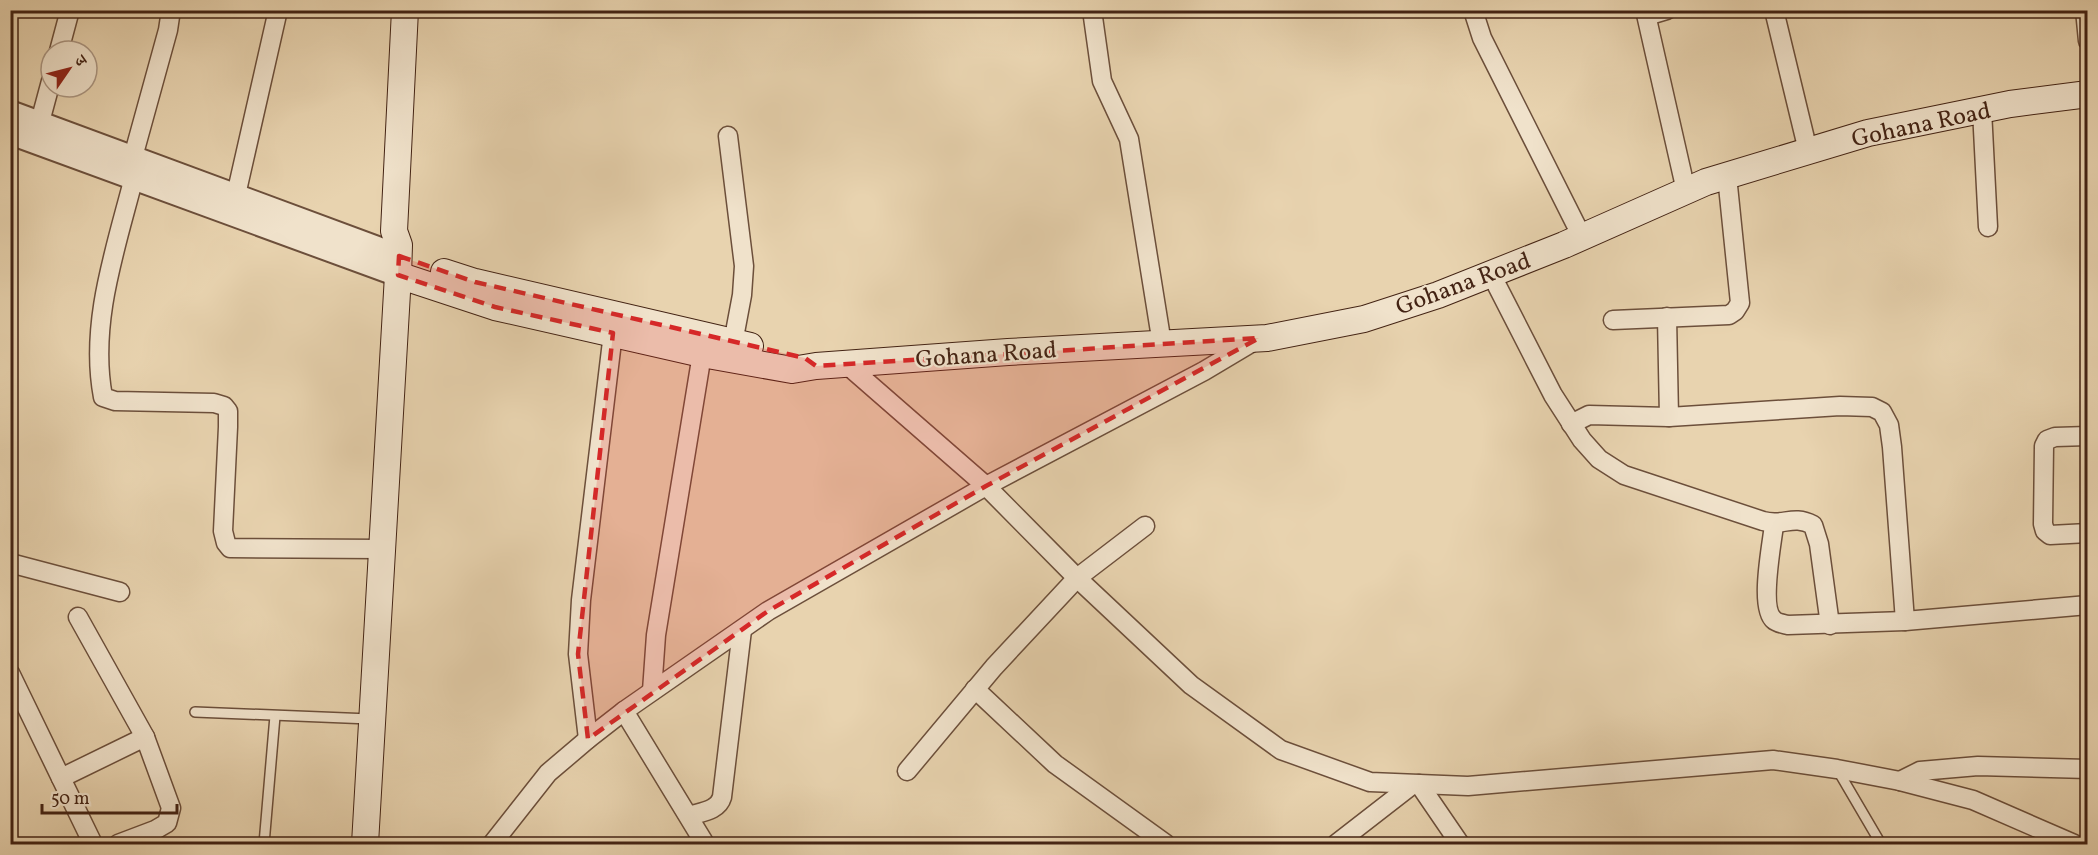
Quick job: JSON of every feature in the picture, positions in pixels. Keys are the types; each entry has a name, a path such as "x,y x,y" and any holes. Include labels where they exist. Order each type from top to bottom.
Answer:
{"main road":[{"path":"365,844 398,259 393,231 405,10"},
{"path":"398,259 406,234 416,137 422,10"},
{"name":"Gohana Road","path":"398,259 495,307 702,354 792,370 845,363 1259,338 1364,319 1438,295 1582,237 1686,191 1726,176 1868,133 1982,110 2088,94"},
{"path":"398,259 475,282 733,343 793,353 816,366"}],"street":[{"path":"62,39 70,10"},
{"path":"171,10 104,298 99,355 103,397 115,401 224,406 228,411 228,427 223,531 230,548 244,550 382,549"},
{"path":"236,195 278,10"},
{"path":"1092,10 1102,81 1129,139 1162,344"},
{"path":"1473,10 1482,38 1582,237"},
{"path":"1667,10 1646,13 1686,191"},
{"path":"1774,10 1808,151"},
{"path":"2085,10 2088,41"},
{"path":"40,122 46,99"},
{"path":"1982,110 1988,227"},
{"path":"10,112 40,122 133,167 398,259"},
{"path":"10,133 236,195 398,259"},
{"path":"728,136 744,266 742,295 733,343"},
{"path":"1613,320 1729,315 1735,311 1740,303 1726,176"},
{"path":"1491,274 1553,395 1571,424 1599,459 1624,476 1774,525 1800,519 1813,525 1819,544 1830,625"},
{"path":"1667,317 1669,417"},
{"path":"588,739 578,654 581,600 613,333"},
{"path":"492,844 548,774 588,739 652,691 778,606 987,486 1204,371 1259,338"},
{"path":"652,691 656,635 702,354"},
{"path":"845,363 987,486 1077,578 1191,685 1281,750 1370,782 1468,786 1773,760 1900,781 1973,800 2074,844"},
{"path":"1571,424 1589,415 1669,417 1840,406 1872,407 1882,412 1889,425 1892,447 1905,621"},
{"path":"2088,436 2055,437 2047,440 2044,446 2043,524 2045,531 2050,535 2088,534"},
{"path":"1774,525 1767,595 1769,613 1775,621 1788,625 1905,621 2088,604"},
{"path":"907,771 975,689 1077,578 1145,526"},
{"path":"10,563 120,592"},
{"path":"78,617 145,737 171,808 167,823 126,843"},
{"path":"689,816 714,808 720,804 722,797 742,630"},
{"path":"10,673 93,844"},
{"path":"975,689 1055,764 1166,844"},
{"path":"624,711 689,816 703,844"},
{"path":"61,778 145,737"},
{"path":"1900,781 1920,771 1954,767 2088,770"},
{"path":"1335,844 1416,784"},
{"path":"1416,784 1460,844"}],"lane":[{"path":"195,712 372,719"},
{"path":"264,844 275,716"},
{"path":"1837,769 1881,844"}],"highlighted area":[{"path":"399,256 475,282 805,358 816,366 1259,338 986,486 768,611 588,739 578,654 613,333 495,307 398,275"}]}
